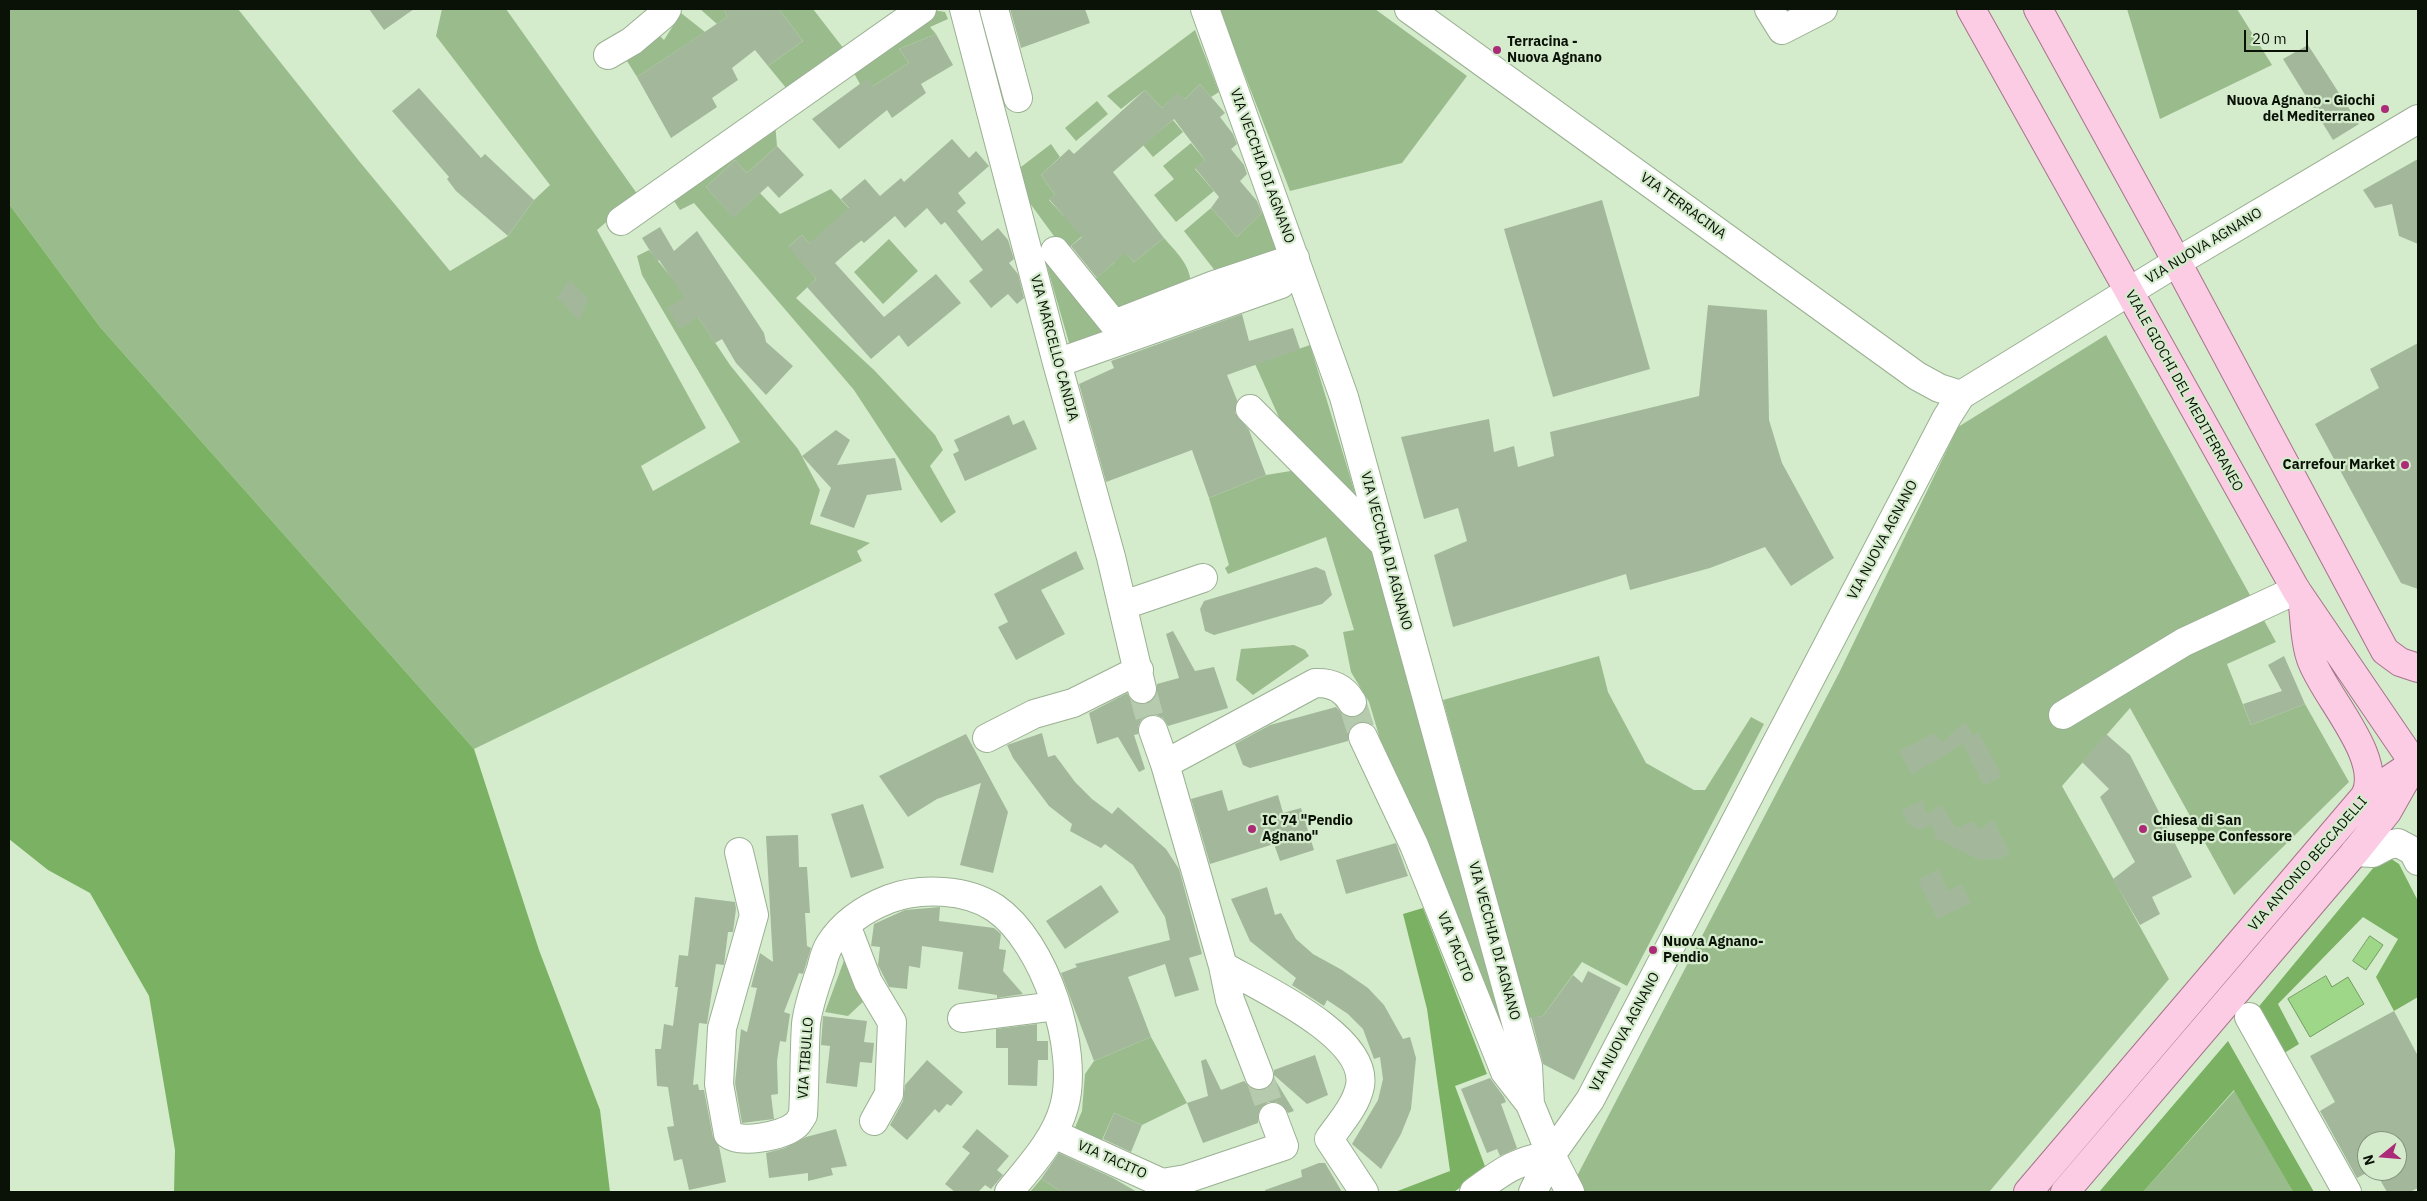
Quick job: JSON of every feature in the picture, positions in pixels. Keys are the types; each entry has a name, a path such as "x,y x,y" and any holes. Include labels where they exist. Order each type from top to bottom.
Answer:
{"main road":[{"name":"VIALE GIOCHI DEL MEDITERRANEO","path":"1971,9 2299,596 2417,763"},
{"path":"2038,9 2177,262 2385,651 2400,662 2418,668"},
{"path":"2299,596 2311,659 2360,747 2370,775 2369,788 2365,796"},
{"name":"VIA ANTONIO BECCADELLI","path":"2028,1192 2365,796 2417,763"},
{"name":"VIA ANTONIO BECCADELLI","path":"2065,1192 2355,852 2390,807 2417,763"}],"street":[{"path":"608,55 632,41 664,14 667,9"},
{"path":"620,221 922,9"},
{"name":"VIA MARCELLO CANDIA","path":"964,9 1057,363 1124,605 1141,680 1074,703 1034,714 987,738"},
{"path":"994,9 1018,98"},
{"name":"VIA VECCHIA DI AGNANO","path":"1205,9 1344,397 1528,1066 1530,1104"},
{"name":"VIA TERRACINA","path":"1409,9 1917,376 1939,388 1961,395"},
{"path":"1769,9 1782,30 1823,9"},
{"name":"VIA NUOVA AGNANO","path":"1533,1192 1551,1155 1590,1100 1947,417 1961,395 2177,262 2418,119"},
{"path":"1055,251 1114,324 1214,285 1295,258"},
{"path":"1057,363 1280,284"},
{"path":"1250,409 1384,544"},
{"path":"1124,605 1203,578"},
{"path":"2063,715 2184,642 2299,596"},
{"path":"1165,764 1315,683 1328,682 1347,693 1352,702"},
{"path":"1153,730 1165,764 1223,966 1230,1000 1259,1075"},
{"name":"VIA TACITO","path":"1363,736 1414,845 1505,1072 1530,1104 1551,1155 1570,1192"},
{"path":"2355,852 2373,853 2388,845 2398,843 2413,851 2418,861"},
{"name":"VIA TIBULLO","path":"739,852 754,915 722,1028 719,1084 728,1134 734,1139 744,1140 783,1132 795,1126 803,1115 806,1022 816,982 829,945 846,925 867,908 902,894 932,892 978,900 996,909 1025,938 1043,972 1056,1006 1067,1052 1068,1079 1064,1106 1054,1134 1009,1192"},
{"path":"846,925 868,982 892,1022 889,1094 874,1121"},
{"path":"1223,966 1290,1004 1340,1038 1352,1053 1358,1068 1360,1085 1355,1101 1329,1139 1364,1192"},
{"path":"962,1018 1056,1006"},
{"path":"2249,1017 2347,1192"},
{"name":"VIA TACITO","path":"1054,1134 1158,1188 1284,1146 1273,1117"},
{"path":"1474,1192 1508,1168 1527,1159 1551,1155"}],"shaded area":[{"path":"9,9 238,9 359,161 450,271 508,236 534,200 550,185 436,36 442,9 506,9 638,195 597,230 706,428 641,466 653,491 740,442 642,275 637,256 649,250 672,278 730,365 798,449 820,490 810,524 870,543 857,551 862,561 474,749 100,327 9,204"},
{"path":"700,9 724,9 727,17 717,24"},
{"path":"779,9 813,9 844,49 787,89 768,66 803,41"},
{"path":"1219,9 1375,9 1467,76 1402,163 1290,191"},
{"path":"2127,9 2237,9 2272,65 2160,119"},
{"path":"933,10 945,12 948,19 930,27 936,34 899,49 909,63 873,86 860,84 851,68"},
{"path":"681,13 705,32 637,77 622,53 654,30 664,40"},
{"path":"1195,30 1219,92 1211,97 1200,84 1185,99 1176,94 1162,108 1145,90 1121,109 1107,96"},
{"path":"1097,101 1108,114 1076,141 1065,128"},
{"path":"1173,120 1183,132 1153,157 1143,145"},
{"path":"775,122 777,146 747,173 735,160 706,187 733,217 760,193 780,214 831,189 857,217 862,240 847,252 809,243 802,235 789,246 816,279 796,298 874,370 935,435 943,450 930,466 956,512 941,523 854,390 694,203 680,210 672,198"},
{"path":"1191,143 1205,160 1195,169 1214,191 1176,222 1154,195 1174,179 1163,166"},
{"path":"1051,144 1060,157 1041,175 1055,195 1049,200 1063,215 1088,231 1065,251 1029,202 1017,170"},
{"path":"9,204 100,327 474,749 539,950 600,1110 610,1192 174,1192 175,1150 149,996 90,893 48,870 9,839"},
{"path":"1211,208 1237,237 1265,210 1276,250 1216,272 1184,231"},
{"path":"1164,238 1185,264 1191,284 1117,314 1092,282 1115,262 1108,252 1117,244 1134,262"},
{"path":"889,239 918,271 883,304 854,272"},
{"path":"1044,256 1112,339 1072,353"},
{"path":"2106,335 2276,642 2227,664 2251,725 2305,704 2349,782 2234,895 2130,708 2062,786 2169,979 1989,1192 1582,1192 1577,1176 1839,673 1958,427"},
{"path":"1310,345 1359,506 1286,433 1255,364"},
{"path":"1297,470 1376,546 1511,1034 1502,1037 1387,762 1369,702 1351,672 1343,632 1354,630 1326,537 1228,574 1225,568 1229,565 1209,498 1266,475"},
{"path":"1294,645 1305,650 1309,656 1253,695 1236,680 1241,649"},
{"path":"1599,656 1608,692 1646,763 1694,790 1705,790 1751,717 1764,724 1627,986 1582,962 1543,1016 1529,1018 1443,700"},
{"path":"2390,858 2399,864 2418,901 2418,997 2394,1011 2376,977 2398,939 2363,917 2278,1004 2299,1044 2281,1055 2256,1010 2379,861"},
{"path":"1423,908 1487,1074 1455,1086 1486,1169 1454,1192 1395,1192 1450,1171 1427,1009 1403,914"},
{"path":"2370,936 2383,945 2366,970 2353,961"},
{"path":"846,955 865,1000 848,1016 825,1012"},
{"path":"2326,976 2332,987 2348,977 2364,1004 2310,1037 2288,999"},
{"path":"1151,1037 1187,1103 1142,1125 1114,1113 1102,1140 1074,1130 1082,1111 1085,1074 1094,1061"},
{"path":"2228,1041 2314,1192 2293,1192 2234,1090 2143,1192 2099,1192"},
{"path":"2235,1090 2293,1192 2143,1192"},
{"path":"1041,1179 1062,1192 1030,1192"}],"building":[{"path":"369,9 414,9 384,30"},
{"path":"724,9 779,9 803,41 768,66 755,50 732,68 738,80 712,98 717,107 671,138 637,77 727,17"},
{"path":"1010,9 1085,9 1090,23 1021,48"},
{"path":"936,34 953,65 921,84 926,93 892,118 887,110 839,149 812,119 868,78 873,86 909,63 899,49"},
{"path":"2308,45 2359,124 2333,140 2283,59"},
{"path":"1200,84 1225,113 1220,117 1233,134 1237,144 1231,149 1244,165 1247,174 1240,181 1257,201 1262,213 1237,237 1211,208 1219,197 1195,168 1205,160 1174,119 1113,172 1164,238 1134,262 1125,253 1097,278 1071,246 1082,237 1049,199 1055,195 1041,175 1069,149 1074,154 1145,90 1162,108 1176,93 1185,99"},
{"path":"419,88 481,158 485,154 534,200 508,236 456,191 447,179 449,177 392,111"},
{"path":"952,139 969,158 976,151 989,166 958,193 966,203 957,211 982,241 998,228 1008,240 1014,259 1009,263 1018,274 1024,298 1017,304 1008,294 991,308 969,281 983,270 945,222 941,225 927,208 905,228 895,216 864,243 861,240 835,263 884,317 936,274 961,303 908,347 899,335 871,359 807,287 816,279 788,247 802,235 809,243 849,208 841,199 865,179 880,196 901,178 904,182"},
{"path":"777,146 804,175 779,198 768,186 733,218 706,187 735,160 747,173"},
{"path":"2418,159 2418,244 2399,236 2392,204 2375,208 2363,190"},
{"path":"1602,200 1650,369 1553,397 1504,229"},
{"path":"660,227 674,251 697,231 764,333 766,342 793,366 766,395 736,363 722,339 715,343 698,317 680,329 667,308 684,297 659,260 657,262 642,238"},
{"path":"570,280 588,299 579,321 557,297"},
{"path":"1708,305 1767,310 1769,420 1782,463 1834,558 1791,586 1765,547 1710,568 1630,590 1626,574 1453,627 1434,555 1467,541 1458,508 1424,519 1401,437 1489,419 1494,452 1514,446 1518,467 1554,456 1550,432 1699,396"},
{"path":"1242,314 1249,341 1293,328 1300,349 1227,375 1237,400 1235,413 1249,430 1266,475 1209,498 1192,450 1106,482 1079,384 1114,368 1111,361"},
{"path":"2418,343 2418,589 2401,583 2315,424 2379,388 2370,369"},
{"path":"1009,415 1013,425 1024,420 1037,449 965,481 953,454 959,451 954,440"},
{"path":"836,430 850,440 837,465 895,458 902,490 867,495 854,528 820,516 831,488 802,456"},
{"path":"1076,551 1084,569 1041,590 1065,634 1016,660 998,627 1008,622 994,594"},
{"path":"1316,567 1325,571 1332,595 1322,604 1214,635 1205,631 1200,609 1204,601"},
{"path":"1173,631 1195,671 1214,667 1228,708 1168,726 1163,718 1156,715 1148,715 1141,720 1138,734 1134,735 1145,769 1139,772 1118,737 1097,744 1089,713 1127,693 1131,700 1137,704 1146,704 1153,700 1157,694 1157,684 1179,678 1166,634"},
{"path":"2284,656 2305,704 2251,725 2243,704 2282,691 2268,665"},
{"path":"1336,707 1345,716 1352,718 1364,712 1367,722 1357,723 1350,728 1348,741 1250,768 1243,765 1235,744 1270,725"},
{"path":"1965,722 1973,735 1979,733 2002,776 1984,786 1963,744 1912,775 1899,751 1934,733 1942,742"},
{"path":"1042,733 1048,757 1055,755 1075,782 1092,799 1112,814 1118,807 1166,849 1179,869 1202,954 1189,958 1199,990 1175,997 1165,964 1128,977 1151,1037 1094,1061 1061,973 1077,967 1075,964 1170,940 1165,917 1133,865 1105,844 1101,848 1070,831 1072,824 1049,806 1013,758 1007,745"},
{"path":"966,734 1008,812 993,873 960,865 981,783 937,799 908,817 879,776"},
{"name":"Chiesa di San Giuseppe Confessore","path":"2106,734 2130,755 2192,877 2152,897 2160,914 2140,925 2113,879 2135,862 2100,797 2109,789 2082,762"},
{"name":"IC 74 \"Pendio Agnano\"","path":"1222,790 1228,811 1278,795 1283,813 1301,808 1314,850 1280,861 1274,844 1210,864 1191,799"},
{"path":"1922,800 1930,826 1919,830 1908,824 1902,810"},
{"path":"863,804 884,868 851,878 831,814"},
{"path":"1942,805 1956,828 1973,821 1979,829 1993,820 2010,854 1998,859 1979,860 1934,837 1935,834 1926,814"},
{"path":"798,835 799,867 807,867 810,913 805,913 807,946 811,948 803,974 799,973 784,1012 790,1014 786,1042 780,1041 777,1061 778,1094 771,1095 774,1119 742,1123 735,1083 741,1029 747,1032 757,988 751,987 760,953 773,962 766,836"},
{"path":"1396,843 1408,876 1346,894 1336,860"},
{"path":"1938,869 1948,891 1961,884 1971,903 1937,919 1918,880"},
{"path":"1101,885 1119,912 1065,949 1046,921"},
{"path":"1267,887 1275,915 1281,913 1296,939 1313,954 1342,970 1368,988 1384,1005 1403,1039 1410,1037 1416,1058 1411,1109 1401,1134 1381,1169 1352,1144 1378,1100 1383,1079 1380,1057 1374,1059 1363,1029 1348,1014 1327,1000 1324,1006 1292,985 1296,978 1250,941 1231,899"},
{"path":"695,897 735,902 736,909 733,932 728,932 724,965 716,964 707,1024 699,1023 693,1085 698,1084 699,1090 704,1090 713,1137 719,1146 726,1182 689,1190 682,1159 674,1161 667,1127 674,1126 668,1087 657,1086 655,1049 661,1049 664,1024 673,1026 678,987 675,987 679,955 688,956"},
{"path":"940,907 939,921 994,928 1001,934 999,949 1006,950 1003,971 1023,994 997,998 997,995 958,989 963,952 922,946 920,968 909,966 907,989 889,987 878,965 880,947 871,946 874,924 905,910"},
{"path":"1588,971 1621,988 1574,1080 1543,1064 1531,1017 1543,1016 1573,975 1582,983"},
{"path":"2394,1011 2418,1056 2418,1188 2410,1192 2387,1192 2381,1181 2407,1181 2407,1131 2357,1131 2357,1178 2320,1111 2335,1102 2310,1056"},
{"path":"823,1016 867,1021 864,1042 874,1043 872,1063 860,1062 857,1087 826,1083 830,1046 821,1045"},
{"path":"1037,1024 1037,1041 1048,1041 1048,1060 1038,1060 1037,1086 1008,1085 1008,1048 996,1048 996,1029"},
{"path":"1315,1055 1328,1095 1307,1104 1274,1075 1274,1070"},
{"path":"1206,1059 1221,1090 1244,1081 1250,1087 1264,1090 1271,1085 1274,1078 1294,1111 1288,1113 1282,1105 1276,1102 1268,1102 1261,1108 1258,1115 1258,1123 1203,1143 1187,1103 1208,1096 1201,1061"},
{"path":"927,1060 963,1092 951,1106 947,1104 939,1113 935,1109 907,1140 890,1125 903,1101 905,1085"},
{"path":"1490,1078 1506,1102 1501,1104 1517,1148 1500,1156 1497,1149 1487,1153 1461,1089"},
{"path":"1114,1113 1142,1125 1131,1152 1103,1139"},
{"path":"836,1129 847,1166 831,1168 833,1175 808,1181 808,1173 769,1178 766,1153 785,1148 806,1137"},
{"path":"977,1129 1009,1156 997,1170 1003,1175 991,1189 985,1185 978,1192 955,1192 945,1184 970,1153 962,1147"},
{"path":"1059,1153 1113,1178 1137,1192 1062,1192 1041,1179"},
{"path":"1319,1163 1325,1163 1342,1192 1265,1192 1265,1190 1302,1177 1301,1170"}],"tunnel":[{"path":"1142,689 1153,730"},
{"path":"1352,702 1363,737"},
{"path":"1259,1075 1273,1117"}],"place":[{"name":"Terracina - Nuova Agnano","path":"1497,50"},
{"name":"Nuova Agnano - Giochi del Mediterraneo","path":"2385,109"},
{"name":"Carrefour Market","path":"2405,465"},
{"name":"IC 74 \"Pendio Agnano\"","path":"1252,829"},
{"name":"Chiesa di San Giuseppe Confessore","path":"2143,829"},
{"name":"Nuova Agnano- Pendio","path":"1653,950"}]}
